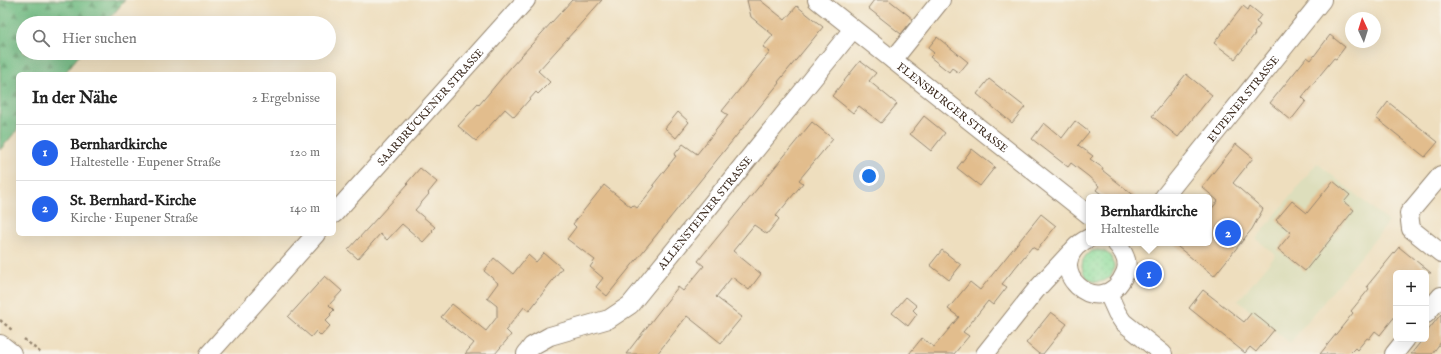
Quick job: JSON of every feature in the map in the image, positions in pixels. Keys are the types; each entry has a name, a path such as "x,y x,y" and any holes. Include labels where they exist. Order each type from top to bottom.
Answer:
{"main road":[{"path":"0,346 10,354"}],"street":[{"name":"SAARBRÜCKENER STRASSE","path":"336,212 526,0"},
{"name":"FLENSBURGER STRASSE","path":"817,0 1086,213"},
{"path":"893,60 941,0"},
{"name":"EUPENER STRASSE","path":"1166,194 1322,0"},
{"name":"ALLENSTEINER STRASSE","path":"526,354 532,346 550,336 609,319 630,305 853,29"},
{"path":"1441,175 1409,213 1412,229 1441,253"},
{"path":"209,354 314,236"},
{"path":"985,354 1036,290 1079,243 1086,240"},
{"path":"1071,252 1068,266 1072,280 1081,290 1094,295 1108,293 1120,283 1126,269 1126,259 1122,246"},
{"path":"1108,293 1123,322 1163,354"},
{"path":"1429,310 1441,296"},
{"path":"1394,354 1404,342"}],"shaded area":[{"path":"1317,163 1389,222 1290,343 1238,301 1276,255 1256,239"}],"green space":[{"path":"0,0 125,0 112,16 16,16 16,60 75,60 66,72 16,72 16,131 0,150"},
{"path":"1095,250 1101,250 1110,254 1114,266 1110,278 1101,282 1095,282 1086,278 1082,269 1082,263 1086,254"}],"building":[{"path":"572,0 602,0 538,71 550,82 538,94 536,92 514,117 505,109 476,141 458,126 478,104 479,105 511,67"},
{"path":"747,0 760,0 785,20 797,6 823,27 607,296 596,287 603,278 590,267 595,260 567,239 576,227 573,224 604,185 631,207 633,205 637,208 655,186 653,185 676,156 674,155 683,144 697,154 728,115 722,111 770,52 763,47 773,35 751,17"},
{"path":"874,0 889,0 913,19 901,34 868,8"},
{"path":"1243,6 1248,10 1250,6 1261,15 1256,22 1260,25 1254,33 1255,34 1235,59 1214,43"},
{"path":"1330,35 1345,47 1302,97 1306,101 1291,120 1270,103 1307,57 1311,60"},
{"path":"937,37 968,62 959,73 952,68 949,72 930,57 934,53 928,48"},
{"path":"860,61 876,73 869,81 897,104 881,123 859,106 853,113 832,96"},
{"path":"1186,74 1212,95 1178,137 1152,116"},
{"path":"989,79 1025,107 1012,123 977,94"},
{"path":"1388,102 1438,142 1425,157 1376,118"},
{"path":"678,112 689,122 676,138 665,128"},
{"path":"924,116 945,133 931,151 910,134"},
{"path":"1075,121 1089,132 1078,145 1093,156 1090,159 1103,168 1102,170 1132,194 1101,194 1096,190 1099,186 1088,176 1071,163 1068,167 1032,139 1044,123 1062,138"},
{"path":"812,122 833,139 799,180 803,183 776,216 779,219 767,234 754,225 733,251 761,274 749,290 732,277 716,297 742,317 721,343 687,316 657,354 626,354 678,287 683,291 704,266 698,261"},
{"path":"1236,144 1253,158 1233,183 1263,209 1252,229 1214,276 1177,246 1212,246 1212,208 1218,201 1212,194 1202,187"},
{"path":"972,149 995,167 980,186 957,168"},
{"path":"420,168 437,182 415,210 435,227 432,230 433,231 423,242 402,224 387,240 380,234 358,259 348,250 408,184 407,183"},
{"path":"1333,181 1350,195 1344,202 1354,210 1305,271 1278,249 1291,233 1276,220 1292,201 1307,213"},
{"path":"1041,214 1056,226 1037,250 1032,247 1002,284 1007,287 993,305 988,301 963,332 969,336 954,354 909,354 922,338 934,347 959,317 948,309 970,282 980,290"},
{"path":"1399,247 1427,270 1393,270 1393,319 1380,335 1375,331 1357,350 1355,348 1349,354 1320,354 1353,313 1351,311 1369,289 1367,286"},
{"path":"942,250 961,265 949,280 930,265"},
{"path":"544,253 562,268 529,311 524,307 506,330 511,335 495,354 465,354 474,343 441,317 452,304 486,331 497,317 497,306 487,298 498,283 484,271 494,258 513,274 528,255 536,262"},
{"path":"325,276 342,291 329,305 334,310 325,321 330,326 321,336 316,331 311,337 288,317"},
{"path":"1203,290 1244,322 1252,312 1274,330 1256,352 1250,347 1245,353 1189,308"},
{"path":"906,297 917,306 913,310 917,314 908,326 892,313"},
{"path":"1051,312 1067,324 1043,354 1039,354 1026,343"},
{"path":"1441,314 1441,342 1432,354 1411,354 1421,342 1429,342 1429,329"}],"place":[{"name":"St. Bernhard-Kirche","path":"1228,233"},
{"name":"Bernhardkirche","path":"1149,274"}]}
